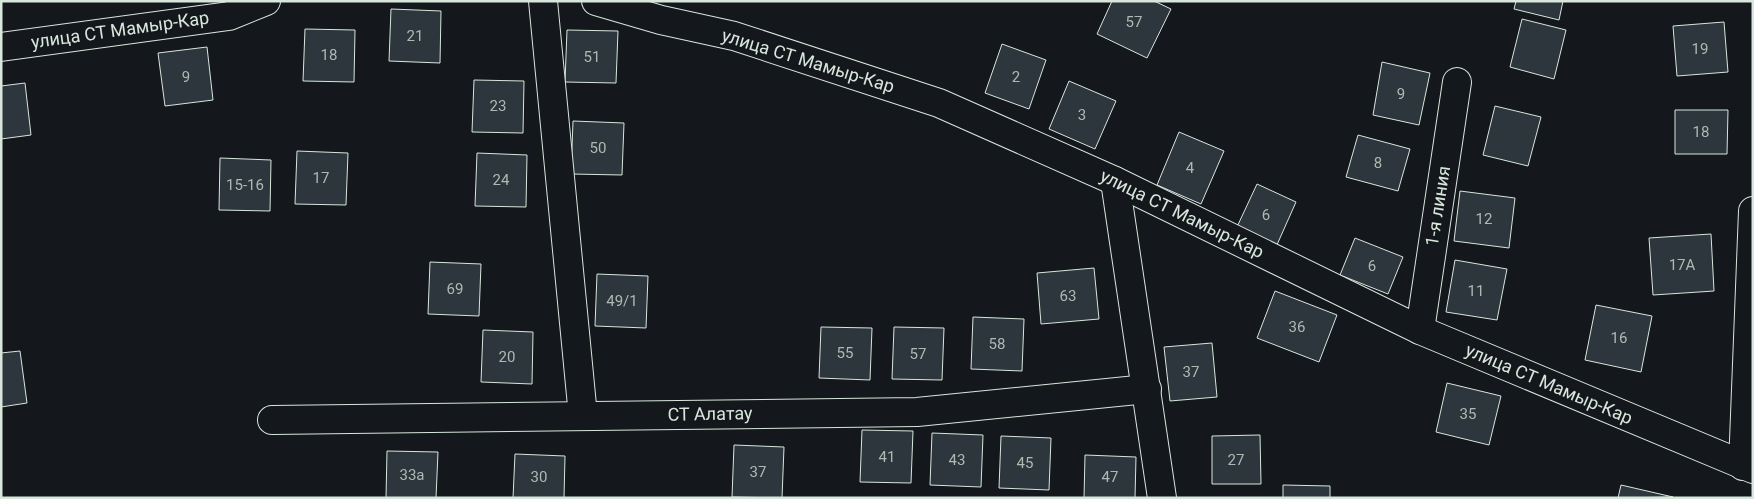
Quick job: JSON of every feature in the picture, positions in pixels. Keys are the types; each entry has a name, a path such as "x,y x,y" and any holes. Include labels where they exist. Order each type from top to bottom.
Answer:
{"street":[{"name":"улица СТ Мамыр-Кар","path":"1,47 229,16 266,1"},
{"path":"543,1 583,416"},
{"name":"улица СТ Мамыр-Кар","path":"596,1 661,20 734,36 938,103 1115,182 1420,330 1748,467"},
{"name":"1-я линия","path":"1420,330 1457,82"},
{"path":"1115,182 1162,498"},
{"path":"1748,467 1753,211"},
{"name":"СТ Алатау","path":"272,420 918,412 1147,389"}],"building":[{"path":"1112,1 1154,1 1171,9 1147,58 1097,34"},
{"path":"1516,1 1563,1 1559,20 1514,9"},
{"path":"391,9 441,11 440,63 389,61"},
{"path":"1522,19 1566,30 1554,79 1510,67"},
{"path":"1724,22 1728,72 1677,76 1673,26"},
{"path":"305,29 355,30 354,82 303,81"},
{"path":"567,30 618,31 616,83 565,82"},
{"path":"1002,44 1046,60 1029,109 985,93"},
{"path":"207,47 213,100 165,106 158,53"},
{"path":"1382,62 1430,73 1419,125 1373,115"},
{"path":"474,80 524,81 523,133 472,132"},
{"path":"1069,81 1116,101 1095,149 1049,129"},
{"path":"25,83 31,135 1,139 1,86"},
{"path":"1495,106 1541,117 1528,166 1483,155"},
{"path":"1675,110 1728,110 1727,154 1675,154"},
{"path":"573,121 624,123 622,175 571,174"},
{"path":"1179,132 1224,151 1201,204 1157,185"},
{"path":"1358,135 1410,149 1398,191 1346,177"},
{"path":"297,151 348,153 346,205 295,204"},
{"path":"477,153 527,155 526,207 475,206"},
{"path":"220,158 271,160 270,211 219,210"},
{"path":"1257,184 1296,202 1276,247 1236,229"},
{"path":"1460,191 1515,198 1509,248 1454,241"},
{"path":"1711,234 1714,291 1653,295 1649,238"},
{"path":"1355,238 1403,257 1388,294 1340,275"},
{"path":"1455,260 1507,269 1497,320 1446,312"},
{"path":"430,262 481,264 479,316 428,314"},
{"path":"1094,268 1099,319 1041,324 1037,273"},
{"path":"597,274 648,276 646,328 595,326"},
{"path":"1275,291 1337,315 1319,362 1257,338"},
{"path":"1596,305 1652,316 1641,372 1585,360"},
{"path":"973,317 1024,319 1022,371 971,369"},
{"path":"821,327 872,328 870,380 819,378"},
{"path":"894,327 944,328 942,380 892,379"},
{"path":"483,330 533,332 532,384 481,382"},
{"path":"1212,343 1217,397 1170,401 1164,347"},
{"path":"20,351 27,403 1,407 1,353"},
{"path":"1447,383 1501,396 1489,445 1436,432"},
{"path":"862,430 913,431 911,483 860,482"},
{"path":"932,433 983,435 981,487 930,485"},
{"path":"1260,435 1261,484 1212,484 1212,436"},
{"path":"1001,436 1051,438 1049,490 999,488"},
{"path":"734,445 784,447 782,498 732,497"},
{"path":"387,451 438,452 436,498 386,498"},
{"path":"515,454 565,456 564,498 513,498"},
{"path":"1085,455 1136,457 1135,498 1084,498"},
{"path":"1283,485 1330,486 1330,498 1283,498"},
{"path":"1621,485 1673,497 1618,498"}]}
